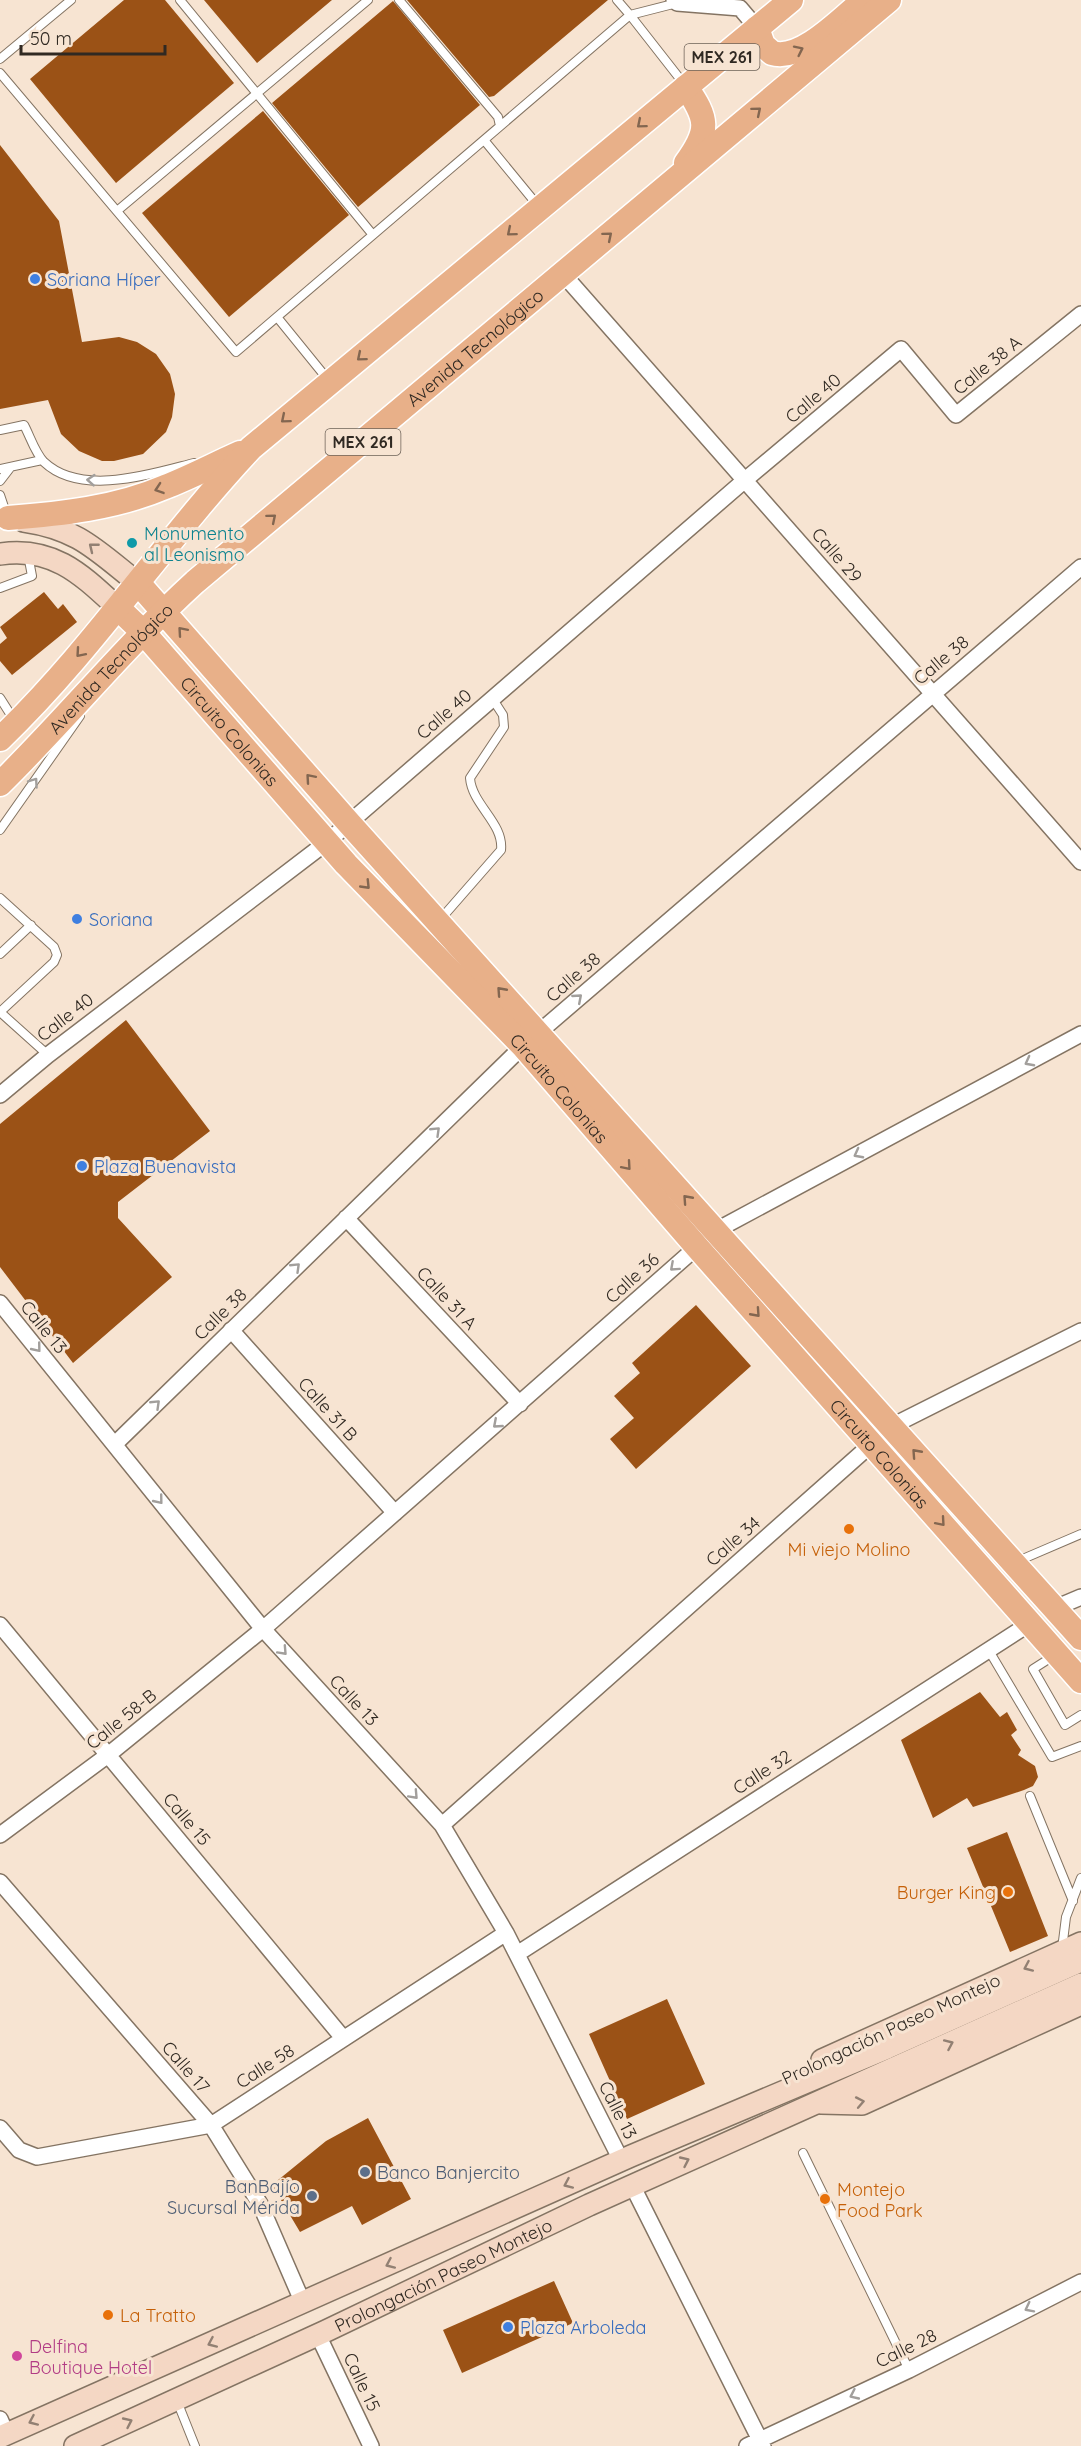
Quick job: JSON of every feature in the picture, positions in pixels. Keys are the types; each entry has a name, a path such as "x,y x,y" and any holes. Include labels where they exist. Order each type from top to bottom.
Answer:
{"main road":[{"name":"Avenida Tecnológico","path":"8,731 119,609 139,584 156,556 208,494 251,448 791,0"},
{"path":"757,28 763,45 772,53 793,54 804,48 864,0"},
{"name":"Avenida Tecnológico","path":"0,784 164,611 889,0"},
{"path":"673,182 695,150 706,123 700,108 686,87"},
{"path":"4,519 63,514 127,500 164,488 251,448"},
{"name":"Circuito Colonias","path":"4,519 48,525 80,537 139,584 438,922 697,1247 873,1443 1081,1681"},
{"name":"Circuito Colonias","path":"0,554 27,552 48,556 81,573 143,632 327,842 531,1039 715,1231 1081,1638"},
{"name":"Prolongación Paseo Montejo","path":"705,2124 757,2091 1081,1943"},
{"name":"Prolongación Paseo Montejo","path":"2,2430 303,2303 621,2160 887,2048 1081,1961"},
{"name":"Prolongación Paseo Montejo","path":"75,2446 318,2335 632,2185 1081,1984"},
{"name":"Prolongación Paseo Montejo","path":"812,2103 862,2104 1081,2004"}],"street":[{"path":"676,2 745,4 757,28"},
{"name":"Calle 29","path":"563,274 1081,862"},
{"name":"Calle 38 A","path":"901,349 956,415 1081,314"},
{"name":"Calle 40","path":"0,1095 48,1055 327,842 745,480 901,349"},
{"name":"Calle 38","path":"115,1444 531,1039 1081,567"},
{"name":"Calle 36","path":"262,1629 715,1231 1081,1034"},
{"name":"Calle 31 A","path":"346,1218 520,1404"},
{"name":"Calle 13","path":"0,1303 262,1629 442,1825 506,1933 621,2160"},
{"name":"Calle 31 B","path":"231,1330 395,1513"},
{"name":"Calle 34","path":"442,1825 892,1426 1081,1331"},
{"path":"1055,1608 1081,1598"},
{"name":"Calle 32","path":"517,1954 1029,1624"},
{"name":"Calle 15","path":"0,1625 343,2038"},
{"name":"Calle 58-B","path":"0,1835 108,1755 262,1629"},
{"name":"Calle 17","path":"0,1882 211,2125 260,2204 303,2303"},
{"name":"Calle 58","path":"0,2128 19,2150 37,2157 211,2125 506,1933"},
{"path":"632,2185 757,2444"},
{"name":"Calle 28","path":"757,2444 1081,2282"},
{"name":"Calle 15","path":"318,2335 370,2446"}],"lane":[{"path":"0,59 71,0"},
{"path":"180,0 373,235"},
{"path":"117,211 368,0"},
{"path":"399,0 498,117 500,126"},
{"path":"617,0 686,87"},
{"path":"0,73 237,352 630,15 676,2"},
{"path":"484,140 540,208"},
{"path":"277,317 330,382"},
{"path":"0,430 24,425 42,460 58,472 94,482 183,466 251,448"},
{"path":"0,469 42,460"},
{"path":"0,481 11,466"},
{"path":"0,495 4,519"},
{"path":"0,588 32,576 27,552"},
{"path":"0,830 126,651"},
{"path":"0,698 8,731"},
{"path":"438,922 501,850 501,837 472,788 470,778 504,727 503,715 492,698"},
{"path":"0,898 54,947 57,955 54,962 0,1012 48,1055"},
{"path":"0,954 31,925"},
{"path":"1014,1563 1081,1534"},
{"path":"988,1649 1052,1757 1081,1746"},
{"path":"1056,1654 1033,1669 1065,1725 1081,1715"},
{"path":"1030,1796 1073,1902"},
{"path":"1062,1952 1066,1917 1081,1878"},
{"path":"803,2153 909,2370"},
{"path":"176,2399 195,2446"}],"building":[{"path":"124,0 165,0 234,83 116,183 30,79"},
{"path":"204,0 332,0 257,63"},
{"path":"407,0 608,0 494,96 489,97"},
{"path":"393,1 480,105 358,207 272,103"},
{"path":"263,111 349,215 229,317 142,213"},
{"name":"Soriana Híper","path":"0,145 59,221 82,342 119,337 137,342 156,354 170,374 175,394 172,417 166,432 143,454 114,461 102,461 79,451 61,434 48,400 0,409"},
{"path":"44,592 58,609 63,604 77,622 12,675 0,661 0,644 7,638 0,627"},
{"name":"Plaza Buenavista","path":"126,1020 210,1131 118,1202 118,1218 172,1277 73,1363 0,1267 0,1124"},
{"path":"696,1305 751,1366 636,1469 610,1439 634,1418 614,1396 640,1373 632,1363"},
{"path":"980,1692 1000,1717 1007,1712 1017,1730 1011,1735 1021,1750 1018,1755 1035,1766 1038,1777 1033,1786 1024,1790 973,1807 967,1798 933,1818 901,1740"},
{"name":"Burger King","path":"1007,1832 1048,1936 1010,1952 967,1848"},
{"path":"667,1999 705,2084 627,2119 589,2034"},
{"path":"368,2118 411,2199 362,2225 352,2206 300,2232 272,2185 326,2141"},
{"name":"Plaza Arboleda","path":"554,2281 573,2323 462,2373 443,2330"}],"place":[{"name":"Soriana Híper","path":"35,279"},
{"name":"Monumento al Leonismo","path":"132,543"},
{"name":"Soriana","path":"77,919"},
{"name":"Plaza Buenavista","path":"82,1166"},
{"name":"Mi viejo Molino","path":"849,1529"},
{"name":"Burger King","path":"1008,1892"},
{"name":"Banco Banjercito","path":"365,2172"},
{"name":"BanBajío Sucursal Mérida","path":"312,2196"},
{"name":"Montejo Food Park","path":"825,2199"},
{"name":"La Tratto","path":"108,2315"},
{"name":"Plaza Arboleda","path":"508,2327"},
{"name":"Delfina Boutique Hotel","path":"17,2356"}]}
